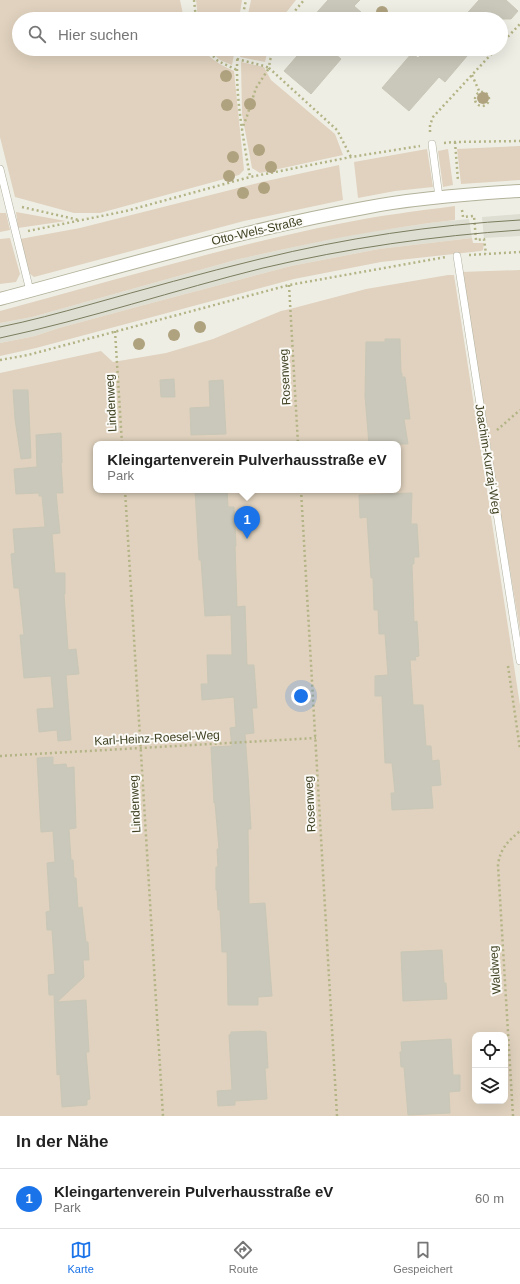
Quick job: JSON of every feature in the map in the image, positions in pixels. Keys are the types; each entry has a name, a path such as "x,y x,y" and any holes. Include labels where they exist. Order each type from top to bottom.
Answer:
{"street":[{"name":"Otto-Wels-Straße","path":"0,299 255,230 365,207 439,198 520,191"}],"lane":[{"path":"432,144 439,198"},
{"path":"0,169 30,291"},
{"name":"Joachim-Kurzaj-Weg","path":"457,256 520,661"}],"path":[{"path":"194,0 195,12"},
{"path":"243,12 246,0"},
{"path":"294,12 304,0"},
{"path":"508,37 520,24"},
{"path":"213,56 218,61 237,70"},
{"path":"237,56 237,70 242,129 250,177"},
{"path":"242,129 256,88 269,68 272,56"},
{"path":"432,144 430,125 433,117 490,56"},
{"path":"237,60 269,68 337,130 351,157"},
{"path":"472,75 480,93"},
{"path":"480,93 485,93 488,96 489,101 486,104 480,105 476,101 476,97 480,93"},
{"path":"15,233 82,221 126,211 250,177 351,157 432,144 520,140"},
{"path":"8,204 82,221"},
{"path":"486,254 520,252"},
{"path":"0,360 28,355 289,285 457,256"},
{"name":"Rosenweg","path":"289,285 298,441"},
{"name":"Lindenweg","path":"115,331 122,441"},
{"path":"485,441 520,410"},
{"name":"Lindenweg","path":"125,493 163,1116"},
{"name":"Rosenweg","path":"301,493 338,1116"},
{"name":"Karl-Heinz-Roesel-Weg","path":"0,756 316,738"},
{"name":"Waldweg","path":"513,1116 498,865 501,850 520,831"}],"shaded area":[{"path":"0,0 180,0 183,12 12,12 12,56 210,56 221,65 234,71 244,170 239,175 100,213 74,213 15,197 0,137"},
{"path":"196,0 242,0 240,12 197,12"},
{"path":"251,0 296,0 287,12 248,12"},
{"path":"216,56 234,56 232,65 220,60"},
{"path":"240,56 266,56 265,62"},
{"path":"241,62 264,67 271,80 335,134 343,155 260,173 252,168 242,114"},
{"path":"520,146 520,180 461,184 457,149"},
{"path":"427,149 433,187 395,191 358,198 354,162"},
{"path":"448,149 453,185 443,187 438,151"},
{"path":"339,165 343,200 244,221 34,277 30,274 20,239 80,228 262,182"},
{"path":"455,206 455,220 400,227 292,247 239,259 32,317 0,323 0,311 210,254 295,233 352,221"},
{"path":"16,212 66,221 18,228"},
{"path":"0,213 6,213 10,230 0,232"},
{"path":"520,214 520,236 484,238 482,217"},
{"path":"469,219 472,238 379,249 291,266 59,328 35,336 0,343 0,323 32,317 239,259 367,232"},
{"path":"10,238 20,274 16,282 0,284 0,239"},
{"path":"472,238 473,243 484,243 483,250 381,262 294,279 36,348 0,356 0,343 35,336 59,328 291,266 379,249"},
{"path":"520,270 520,631 461,272"},
{"path":"454,275 520,705 520,1116 0,1116 0,373 101,351 113,362 166,353 213,339 281,311 366,289"}],"building":[{"path":"328,0 360,0 354,6 361,12 317,12"},
{"path":"479,0 506,0 518,11 511,19 508,19 508,12 468,12"},
{"path":"297,56 337,56 341,59 311,94 284,71"},
{"path":"409,56 416,56 418,58 420,56 467,56 445,82 439,77 409,111 382,88"},
{"path":"385,339 400,339 401,373 402,377 405,377 410,419 404,419 408,444 401,444 401,441 369,441 365,396 366,342 385,342"},
{"path":"174,379 175,397 161,397 160,380"},
{"path":"223,380 226,434 191,435 190,408 210,407 209,381"},
{"path":"13,390 28,390 31,458 21,459 15,419"},
{"path":"61,433 63,493 56,493 60,533 52,534 55,573 65,573 64,594 68,650 76,649 79,674 66,675 71,740 58,741 57,730 39,732 37,709 54,708 51,676 24,678 20,635 24,635 19,588 14,588 11,554 15,553 13,529 45,527 42,496 39,496 39,493 16,494 14,469 37,467 36,435"},
{"path":"195,493 227,493 228,507 234,507 237,607 245,606 247,665 254,665 257,708 252,708 254,733 245,734 251,829 248,829 249,904 265,903 272,996 258,997 258,1005 228,1005 227,952 222,952 220,910 218,910 216,890 216,867 218,867 217,849 219,849 214,803 211,747 232,746 230,728 236,727 234,697 202,700 201,684 208,684 207,655 232,655 231,615 205,616 201,560 199,560"},
{"path":"412,493 411,524 417,524 419,557 414,557 414,564 412,564 414,622 417,621 419,656 415,657 416,660 410,660 413,705 423,705 426,746 431,746 432,761 439,760 441,785 431,786 433,808 392,810 391,793 395,793 392,763 385,763 382,696 375,696 375,676 388,675 385,634 379,634 378,610 374,610 373,578 371,578 367,517 360,518 359,495"},
{"path":"53,757 53,765 66,764 67,768 74,767 76,828 69,829 71,860 73,860 74,878 76,878 78,908 82,907 86,942 88,942 89,960 83,960 84,977 57,1002 86,1000 89,1052 86,1052 90,1099 87,1100 87,1105 62,1107 60,1074 57,1075 54,995 49,995 48,975 55,974 52,930 47,930 46,912 50,911 47,863 55,862 53,831 41,832 37,758"},
{"path":"442,950 444,983 446,983 447,999 403,1001 401,952"},
{"path":"231,1032 266,1032 268,1068 265,1068 267,1099 235,1101 235,1105 218,1106 217,1091 232,1090 229,1035"},
{"path":"451,1039 453,1075 460,1075 460,1091 449,1092 450,1113 408,1115 404,1067 401,1067 401,1042"}],"tram line":[{"path":"0,327 55,314 238,264 325,245 422,229 520,220"},
{"path":"0,338 66,322 263,268 327,254 423,239 520,230"}],"place":[{"name":"Kleingartenverein Pulverhausstraße eV","path":"247,539"}]}
